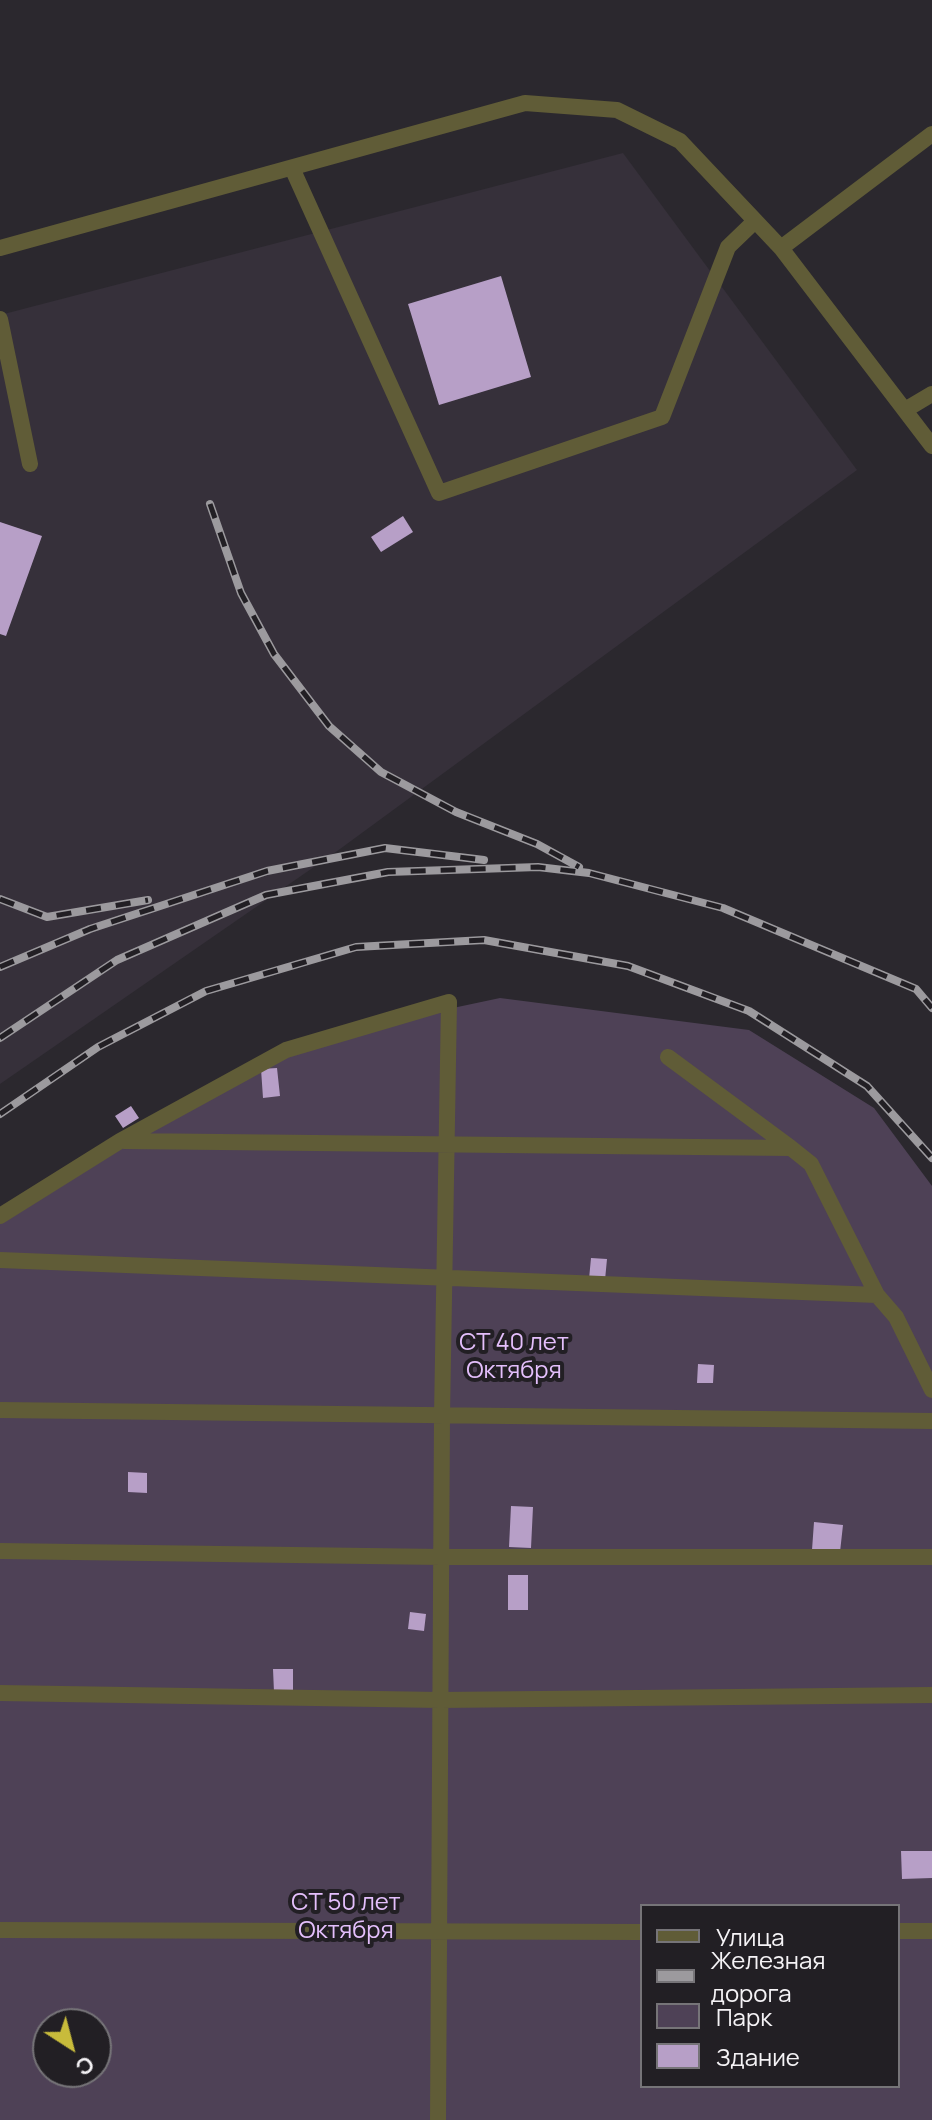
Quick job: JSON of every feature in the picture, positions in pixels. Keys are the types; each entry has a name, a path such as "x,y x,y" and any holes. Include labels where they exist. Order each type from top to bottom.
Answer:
{"street":[{"path":"0,248 525,103 617,110 680,141 781,248 932,446"},
{"path":"781,248 932,134"},
{"path":"292,168 439,493 662,417 728,247 755,221"},
{"path":"0,319 30,464"},
{"path":"905,410 932,394"},
{"path":"0,1216 120,1141 286,1050 449,1002 442,1416 438,2120"},
{"path":"668,1057 811,1164 877,1295 896,1317 932,1390"},
{"path":"120,1141 791,1148"},
{"path":"0,1260 877,1295"},
{"path":"0,1410 932,1421"},
{"path":"0,1551 441,1557 932,1557"},
{"path":"0,1693 440,1700 932,1695"},
{"path":"0,1930 640,1932"},
{"path":"900,1931 932,1931"}],"shaded area":[{"path":"623,153 857,470 340,849 0,1084 0,315"}],"green space":[{"name":"СТ 40 лет Октября","path":"500,998 749,1030 874,1108 932,1186 932,2120 0,2120 0,1213 288,1043"}],"building":[{"path":"501,276 531,377 439,405 408,304"},
{"path":"403,516 413,532 381,552 371,537"},
{"path":"0,522 42,536 6,636 0,634"},
{"path":"277,1068 280,1096 263,1098 261,1069"},
{"path":"131,1106 139,1118 123,1128 115,1116"},
{"path":"591,1258 607,1259 605,1280 589,1279"},
{"path":"698,1364 714,1365 713,1383 697,1383"},
{"path":"128,1472 147,1473 147,1493 128,1492"},
{"path":"511,1506 533,1507 531,1548 509,1547"},
{"path":"814,1522 843,1525 840,1552 812,1550"},
{"path":"508,1575 528,1575 528,1610 508,1610"},
{"path":"410,1612 426,1614 424,1631 408,1629"},
{"path":"273,1669 293,1669 293,1692 274,1692"},
{"path":"901,1851 932,1851 932,1878 902,1879"}],"railway":[{"path":"210,504 241,593 274,654 329,726 381,772 456,812 537,844 579,867"},
{"path":"0,967 90,929 267,871 385,848 484,860"},
{"path":"0,1038 117,960 266,895 388,872 538,867 589,873 723,908 916,989 932,1008"},
{"path":"0,899 47,917 148,900"},
{"path":"0,1114 98,1047 206,991 356,947 484,940 628,966 749,1011 867,1086 932,1158"}],"park label":[{"name":"СТ 50 лет Октября","path":"346,1917"}]}
